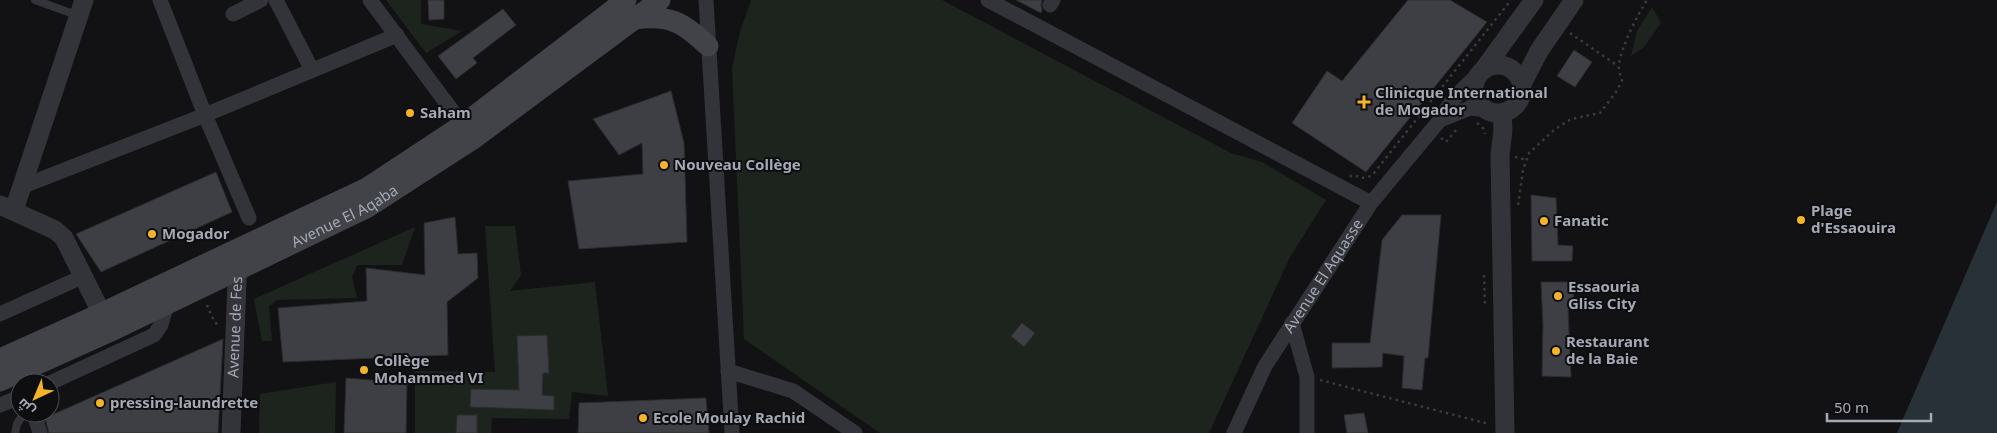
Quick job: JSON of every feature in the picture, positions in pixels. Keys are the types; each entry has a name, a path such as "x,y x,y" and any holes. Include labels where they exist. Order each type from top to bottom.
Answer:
{"main road":[{"name":"Avenue El Aqaba","path":"468,132 626,0"},
{"name":"Avenue El Aqaba","path":"8,375 107,322 238,260 468,132 660,0"},
{"path":"634,19 652,16 671,19 690,29 708,46"},
{"name":"Avenue El Aqaba","path":"107,322 167,303 200,288 238,260"}],"street":[{"path":"160,0 205,115 249,218"},
{"path":"233,14 260,0"},
{"path":"276,0 312,70"},
{"path":"370,0 468,132"},
{"path":"706,0 732,433"},
{"path":"988,0 1371,203"},
{"path":"1505,429 1500,165 1503,130 1481,106 1474,91 1475,82 1481,72 1534,0"},
{"path":"1435,125 1470,108 1488,115 1516,106 1520,99 1522,84 1539,51 1574,0"},
{"path":"82,8 21,187 7,208 55,230 64,238 107,322"},
{"path":"21,187 205,115 397,35"},
{"path":"1481,72 1500,64 1508,66 1515,70 1522,84"},
{"name":"Avenue El Aquasse","path":"1234,433 1265,366 1371,203 1435,125 1460,90 1481,72"},
{"name":"Avenue de Fes","path":"231,433 238,260"},
{"path":"0,314 84,276"},
{"path":"60,378 154,335 161,325 167,303"},
{"path":"1292,323 1307,377 1307,433"},
{"path":"728,371 793,391 855,433"}],"lane":[{"path":"35,0 82,8"}],"path":[{"path":"1343,188 1352,175 1363,179 1369,178 1374,173 1511,0"},
{"path":"1518,213 1523,170 1530,153 1554,130 1571,119 1600,113 1616,92 1622,80 1618,66 1635,20 1647,0"},
{"path":"1486,137 1484,129 1488,115"},
{"path":"1417,119 1435,125 1446,142 1459,127"},
{"path":"200,288 212,317 220,329 236,330"},
{"path":"1307,377 1505,429"}],"shaded area":[{"path":"386,0 421,0 421,24 462,31 426,53"},
{"path":"751,0 942,0 1231,153 1262,162 1326,200 1290,257 1209,433 880,433 744,339 732,68 740,32"},
{"path":"1652,7 1661,23 1644,47 1631,56 1637,31"},
{"path":"1997,202 1997,433 1897,433"},
{"path":"485,226 515,226 521,275 510,291 595,282 608,396 572,392 569,419 492,418 491,433 415,433 415,371 495,372"},
{"path":"415,227 402,265 357,265 352,277 357,298 277,300 269,306 272,341 262,341 254,299"},
{"path":"336,382 335,433 259,433 260,394"}],"building":[{"path":"428,0 444,0 444,19 429,20"},
{"path":"1016,0 1042,0 1041,13"},
{"name":"Clinicque International de Mogador","path":"1408,0 1450,0 1487,22 1366,172 1292,123 1327,71 1342,81"},
{"path":"503,9 516,25 473,58 477,63 456,79 438,56"},
{"path":"1574,50 1592,62 1575,87 1557,76"},
{"name":"Nouveau Collège","path":"671,91 684,143 687,242 579,249 568,181 643,174 642,143 619,155 593,119"},
{"path":"216,172 232,212 101,272 76,234"},
{"name":"Fanatic","path":"1531,195 1556,198 1558,245 1573,246 1572,261 1532,261"},
{"path":"1402,215 1441,215 1428,358 1425,358 1422,390 1402,388 1404,356 1383,353 1382,367 1332,368 1332,343 1370,343 1382,240"},
{"path":"455,217 458,254 477,253 478,278 447,302 448,355 283,362 278,308 367,301 366,268 425,275 424,223"},
{"path":"1541,282 1573,282 1574,309 1568,310 1571,377 1542,376 1543,325"},
{"path":"1022,323 1035,333 1024,347 1011,336"},
{"path":"547,335 549,373 543,373 542,395 554,396 554,410 470,407 471,389 519,390 517,336"},
{"path":"223,339 218,433 49,433 46,423 60,423 60,411"},
{"path":"346,378 407,383 406,433 344,433"},
{"name":"Ecole Moulay Rachid","path":"706,398 709,433 578,433 579,403"},
{"path":"1364,413 1368,433 1347,433 1344,415"},
{"path":"457,415 477,415 477,433 456,433"}],"place":[{"name":"Clinicque International de Mogador","path":"1364,102"},
{"name":"Saham","path":"410,113"},
{"name":"Nouveau Collège","path":"664,165"},
{"name":"Plage d'Essaouira","path":"1801,220"},
{"name":"Fanatic","path":"1544,221"},
{"name":"Mogador","path":"152,234"},
{"name":"Essaouria Gliss City","path":"1558,296"},
{"name":"Restaurant de la Baie","path":"1556,351"},
{"name":"Collège Mohammed VI","path":"364,370"},
{"name":"pressing-laundrette","path":"100,403"},
{"name":"Ecole Moulay Rachid","path":"643,418"}]}
